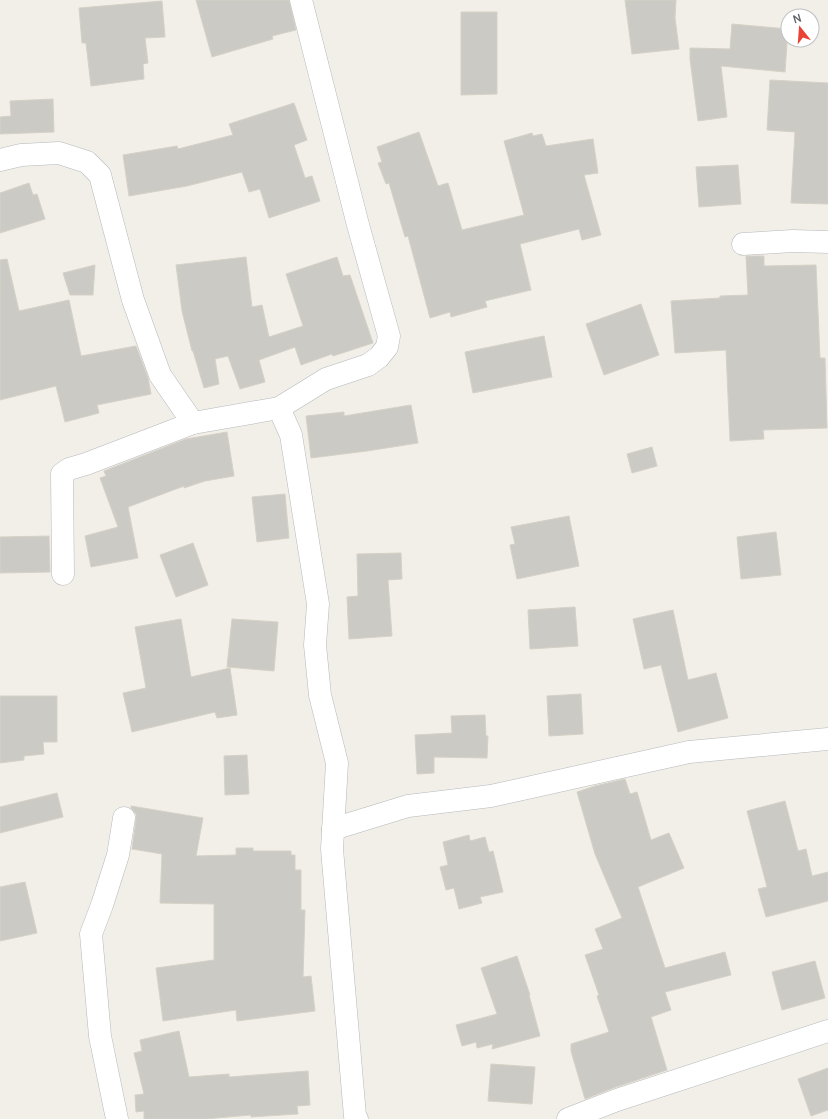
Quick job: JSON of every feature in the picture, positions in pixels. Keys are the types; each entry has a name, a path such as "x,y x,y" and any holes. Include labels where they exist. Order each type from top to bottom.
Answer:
{"street":[{"path":"63,574 62,474 69,468 86,464 193,423 279,408 326,378 368,365 379,357 387,347 389,336 358,225 301,0"},
{"path":"0,160 21,154 59,153 87,162 100,175 133,300 160,375 193,423"},
{"path":"743,244 793,241 828,242"},
{"path":"279,408 291,435 318,604 315,645 320,688 337,763 332,849 354,1109 357,1119"},
{"path":"333,829 408,806 491,796 688,752 828,739"},
{"path":"117,1119 113,1093 100,1036 91,934 118,855 124,818"},
{"path":"568,1119 617,1100 828,1031"}],"building":[{"path":"196,0 289,0 296,30 272,36 273,39 212,57"},
{"path":"625,0 676,0 675,18 679,49 632,54"},
{"path":"162,1 165,37 145,38 148,63 143,64 144,79 91,86 86,43 82,43 79,8"},
{"path":"461,12 497,12 497,94 461,95"},
{"path":"732,24 780,28 780,48 787,48 785,72 721,66 727,117 698,121 690,48 730,49"},
{"path":"770,80 828,83 828,204 791,203 795,132 767,130"},
{"path":"53,99 54,132 0,134 0,117 11,116 10,101"},
{"path":"294,103 307,140 294,145 305,178 312,176 320,201 269,218 260,189 249,192 242,172 187,186 129,196 123,155 177,146 178,149 233,135 229,124"},
{"path":"419,132 438,186 448,183 462,230 524,215 504,141 532,133 533,136 542,134 546,146 593,139 598,173 584,175 601,235 582,240 579,229 520,244 531,290 485,301 487,307 451,317 450,312 430,318 408,236 405,237 389,183 386,184 378,163 382,162 377,147"},
{"path":"738,165 741,204 699,207 696,167"},
{"path":"29,183 33,195 37,194 45,219 0,233 0,193"},
{"path":"746,256 764,256 764,266 816,265 820,358 825,358 827,428 763,430 764,439 730,441 726,350 675,353 671,301 748,295"},
{"path":"246,257 252,307 262,305 269,337 303,326 286,274 337,257 343,276 350,275 373,343 333,356 332,354 301,365 295,347 259,360 265,382 240,389 228,356 215,359 219,384 204,388 192,351 182,311 176,265"},
{"path":"7,259 19,311 69,300 81,356 136,346 148,378 151,394 97,405 99,413 65,422 56,386 0,400 0,260"},
{"path":"95,265 93,295 70,295 63,273"},
{"path":"641,304 659,355 604,375 586,324"},
{"path":"544,336 552,377 473,393 465,352"},
{"path":"411,405 418,443 311,458 306,416 344,412 344,416"},
{"path":"227,432 234,476 205,481 184,488 184,486 128,507 138,558 91,567 85,536 118,527 100,478 106,476 104,471 186,439"},
{"path":"652,447 657,466 632,473 627,454"},
{"path":"285,494 289,538 257,542 252,497"},
{"path":"569,516 579,566 517,579 510,545 515,544 511,527"},
{"path":"776,532 781,575 741,579 737,537"},
{"path":"49,536 50,572 0,573 0,537"},
{"path":"193,543 208,585 176,597 160,555"},
{"path":"401,553 402,579 388,580 392,636 349,639 347,597 358,596 357,554"},
{"path":"575,607 578,646 530,649 528,610"},
{"path":"673,610 688,680 716,673 728,718 678,732 661,665 644,669 633,619"},
{"path":"181,619 191,677 230,668 237,715 217,718 215,712 132,732 123,693 146,688 135,627"},
{"path":"232,619 278,622 274,671 227,667"},
{"path":"581,694 583,734 549,736 547,696"},
{"path":"0,696 57,696 57,742 43,742 44,754 24,756 24,760 0,763"},
{"path":"485,715 486,736 488,736 487,758 434,757 434,773 417,774 415,735 452,733 451,716"},
{"path":"247,755 249,794 225,795 224,756"},
{"path":"625,779 630,794 637,792 651,840 669,833 684,868 638,887 665,968 725,952 731,975 665,992 671,1010 651,1017 667,1070 585,1099 571,1051 571,1044 609,1032 597,996 599,995 585,955 603,949 595,929 622,918 595,854 577,792"},
{"path":"57,793 63,817 0,833 0,807"},
{"path":"785,801 798,851 806,849 812,876 828,872 828,901 766,917 758,889 767,887 747,811"},
{"path":"131,806 203,818 196,856 236,855 236,848 253,848 253,851 291,851 291,855 295,855 295,870 301,870 301,910 305,910 303,977 311,976 315,1011 237,1021 236,1010 163,1021 156,968 214,960 214,904 160,903 162,854 132,849 136,814"},
{"path":"469,835 470,841 485,837 489,852 493,851 503,892 480,897 482,903 459,909 454,888 446,890 440,867 448,865 443,842"},
{"path":"25,882 37,933 0,941 0,887"},
{"path":"517,956 530,995 540,1036 492,1049 493,1044 477,1048 476,1042 462,1046 456,1025 497,1014 481,968"},
{"path":"815,961 825,998 782,1010 772,972"},
{"path":"179,1031 189,1077 229,1074 229,1077 308,1071 310,1105 297,1106 298,1114 251,1117 251,1115 205,1119 144,1119 144,1111 136,1112 135,1095 144,1094 134,1053 142,1051 140,1040"},
{"path":"491,1064 535,1067 532,1104 488,1101"},
{"path":"828,1068 828,1110 811,1116 798,1079"}]}
